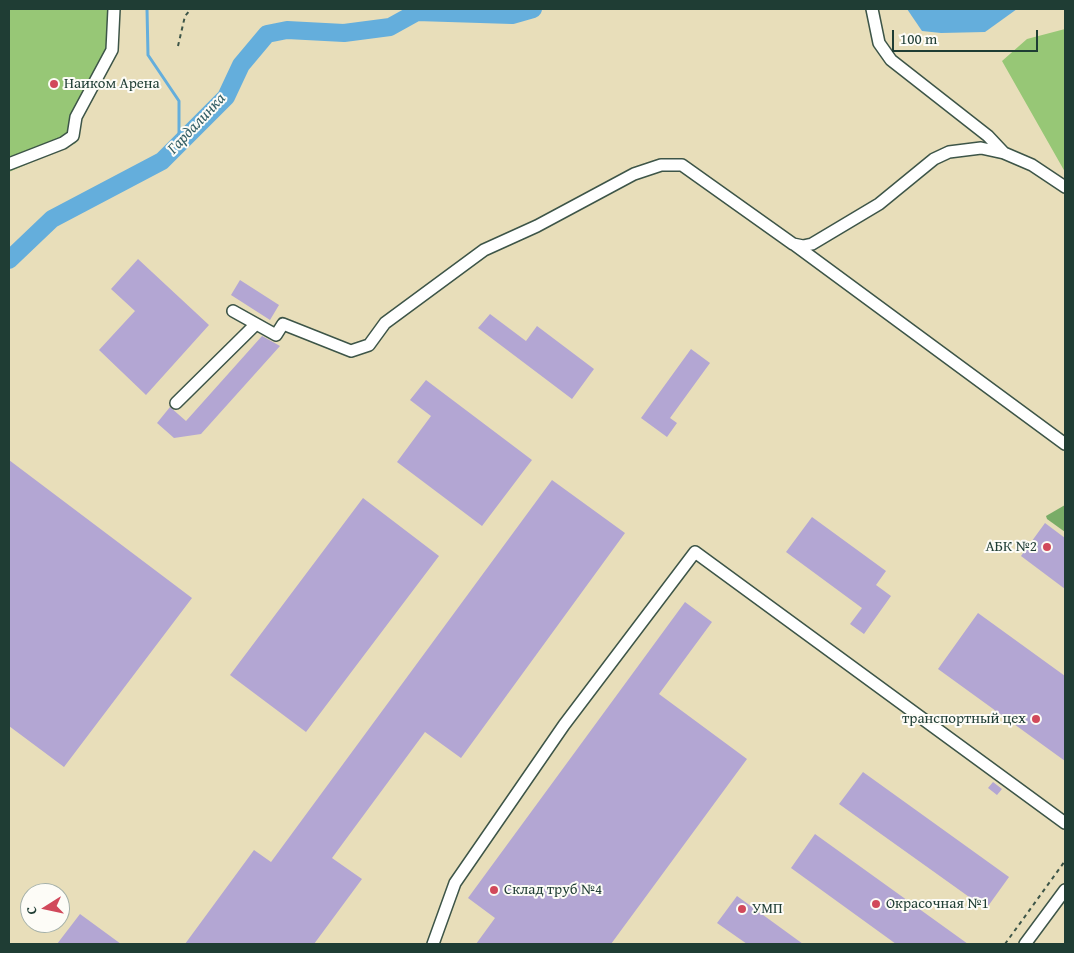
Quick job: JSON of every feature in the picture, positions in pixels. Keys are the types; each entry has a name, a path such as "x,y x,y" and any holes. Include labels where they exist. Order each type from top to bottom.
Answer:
{"street":[{"path":"9,164 63,143 73,136 80,109 112,50 114,9"},
{"path":"872,9 879,43 891,60 988,136 1004,154"},
{"path":"793,244 812,244 879,204 934,159 949,152 981,148 1004,154 1032,165 1065,188"},
{"path":"233,311 276,335 283,324 351,351 369,345 384,323 484,250 537,226 634,174 661,165 682,165 793,244 1065,444"},
{"path":"176,403 256,324"},
{"path":"433,944 455,883 564,725 695,552 1065,823"},
{"path":"1026,944 1061,906 1065,890"}],"path":[{"path":"178,46 185,16 190,9"},
{"path":"1005,944 1065,861"}],"green space":[{"name":"Наиком Арена","path":"9,9 119,9 117,51 80,117 76,143 9,172"},
{"path":"1065,29 1065,172 1002,61 1027,39"},
{"path":"1065,505 1065,532 1047,519 1046,516"}],"water":[{"path":"907,9 1017,9 985,32 941,33 922,31"}],"building":[{"path":"138,259 209,325 146,395 99,350 135,311 111,289"},
{"path":"240,280 279,305 270,320 231,295"},
{"path":"490,314 526,341 537,326 594,369 572,399 478,328"},
{"path":"262,336 280,346 201,434 174,438 157,423 170,407 186,421"},
{"path":"691,349 710,363 670,418 677,423 667,437 641,418"},
{"path":"426,380 532,460 482,526 397,462 431,416 410,400"},
{"path":"9,460 192,598 64,767 9,726"},
{"path":"552,480 625,533 461,758 425,732 332,858 362,879 314,944 185,944 254,850 271,862"},
{"path":"363,498 439,556 306,732 230,675"},
{"path":"812,517 886,571 876,585 891,596 864,634 850,624 862,608 786,552"},
{"name":"АБК №2","path":"1045,523 1065,538 1065,589 1021,556"},
{"path":"685,602 712,622 659,694 747,759 611,944 476,944 495,918 468,898"},
{"name":"транспортный цех","path":"978,613 1065,676 1065,761 938,669"},
{"path":"863,772 1009,877 986,909 839,804"},
{"path":"993,782 1002,789 997,795 988,788"},
{"name":"Окрасочная №1","path":"815,834 968,944 896,944 791,868"},
{"name":"УМП","path":"737,896 803,944 747,944 717,923"},
{"path":"80,914 121,944 57,944 65,933 70,933 70,927"}],"waterway":[{"path":"147,9 148,55 179,101 179,144"},
{"name":"Гардалинка","path":"9,260 52,219 162,161 226,97 241,65 267,34 287,30 344,33 390,27 417,12 512,15 533,9"}],"place":[{"name":"Наиком Арена","path":"54,84"},
{"name":"АБК №2","path":"1047,547"},
{"name":"транспортный цех","path":"1036,719"},
{"name":"Склад труб №4","path":"494,890"},
{"name":"Окрасочная №1","path":"876,904"},
{"name":"УМП","path":"742,909"}]}
